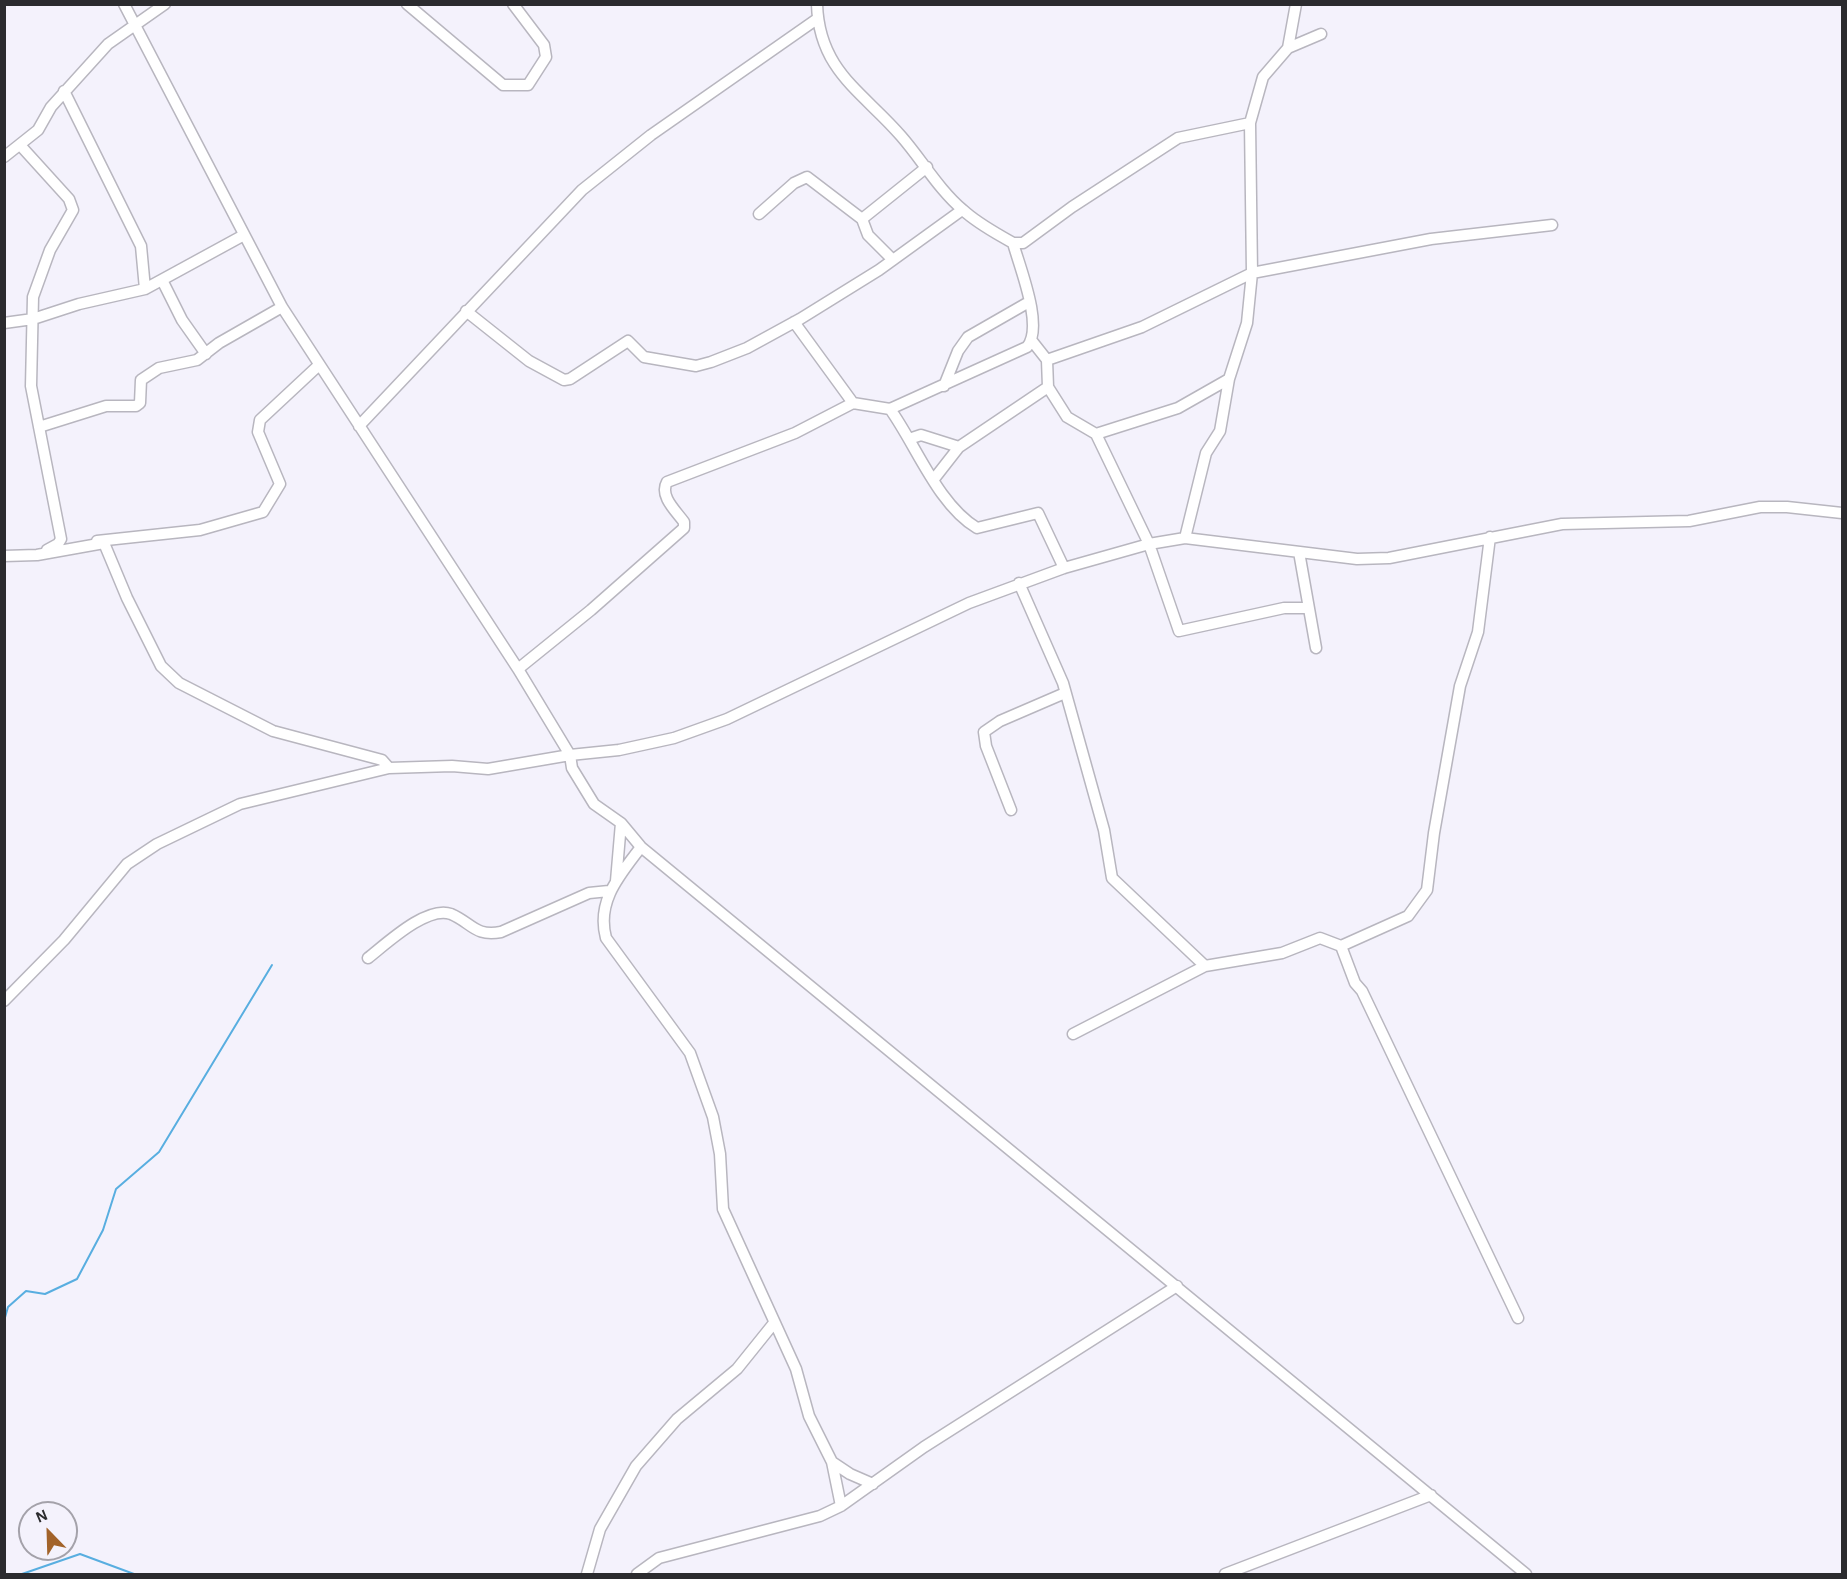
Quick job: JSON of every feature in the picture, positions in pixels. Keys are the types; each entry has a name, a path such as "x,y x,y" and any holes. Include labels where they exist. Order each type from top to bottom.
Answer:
{"street":[{"path":"124,4 282,307 518,669 570,755 572,768 594,804 621,823 641,847 1526,1575"},
{"path":"4,157 38,130 51,107 64,91 108,44 165,4"},
{"path":"407,4 503,85 528,85 546,57 544,45 513,4"},
{"path":"817,4 818,19 828,52 846,83 900,134 962,210 1013,243 1023,243 1072,207 1178,138 1251,123"},
{"path":"1288,48 1296,4"},
{"path":"359,426 582,190 651,135 818,19"},
{"path":"1185,538 1206,453 1223,420 1229,379 1247,323 1252,273 1251,123 1263,77 1288,48 1321,34"},
{"path":"64,91 141,246 145,289"},
{"path":"20,145 69,199 73,210 50,250 33,297 31,386 60,525 61,539 58,544"},
{"path":"862,219 927,167"},
{"path":"759,214 794,183 807,177 862,219 868,235 893,260"},
{"path":"466,311 529,361 564,380 570,379 628,341 644,357 696,366 747,348 794,322 893,260 962,210"},
{"path":"1047,360 1142,327 1252,273 1431,239 1552,225"},
{"path":"4,323 33,320 79,304 145,289 244,235"},
{"path":"518,669 591,610 684,528 684,522 664,495 663,488 667,482 795,433 852,403 890,410 1027,347 1032,341 1035,322 1013,243"},
{"path":"162,280 182,320 206,354"},
{"path":"944,386 958,351 968,337 1029,302"},
{"path":"39,427 106,406 136,406 140,403 141,380 148,373 196,360 219,343 282,307"},
{"path":"794,322 852,403"},
{"path":"1032,341 1047,360 1048,387 1067,417 1096,434 1149,544 1179,631 1284,608 1307,608"},
{"path":"36,555 58,544 200,530 263,512 280,484 258,432 260,420 319,365"},
{"path":"1096,434 1179,408 1229,379"},
{"path":"934,479 960,447 1048,387"},
{"path":"890,410 928,475 934,479 963,520 977,528 1038,513 1064,568"},
{"path":"909,439 921,435 960,447"},
{"path":"4,1001 64,940 127,864 157,844 240,804 389,768 452,766 488,769 570,755 619,750 674,738 727,719 969,603 1064,568 1149,544 1185,538 1357,559 1389,558 1562,524 1689,521 1760,507 1787,507 1842,513"},
{"path":"1073,1034 1205,966 1282,953 1320,938 1341,946 1408,916 1427,890 1434,833 1460,686 1478,632 1490,537"},
{"path":"4,556 36,555 104,543 127,598 161,666 179,683 273,731 382,760 389,768"},
{"path":"1299,552 1307,608 1316,648"},
{"path":"1019,583 1063,683 1104,830 1112,878 1205,966"},
{"path":"1011,810 986,746 984,732 1000,721 1065,693"},
{"path":"616,881 621,823"},
{"path":"641,847 609,891 602,923 606,938 690,1053 698,1070 713,1116 720,1154 723,1209 796,1369 809,1416 832,1462 841,1506"},
{"path":"368,958 426,916 441,912 452,914 479,932 491,934 501,932 589,893 609,891"},
{"path":"1341,946 1355,983 1362,991 1518,1318"},
{"path":"637,1575 659,1558 820,1515 841,1506 933,1441 1177,1286"},
{"path":"587,1575 600,1528 636,1466 677,1419 737,1369 774,1323"},
{"path":"832,1462 849,1474 873,1484"},
{"path":"1225,1575 1431,1495"}],"waterway":[{"path":"4,1321 8,1307 26,1291 45,1294 77,1279 103,1230 116,1189 159,1152 272,965"},
{"path":"22,1574 80,1554 134,1574"}]}
